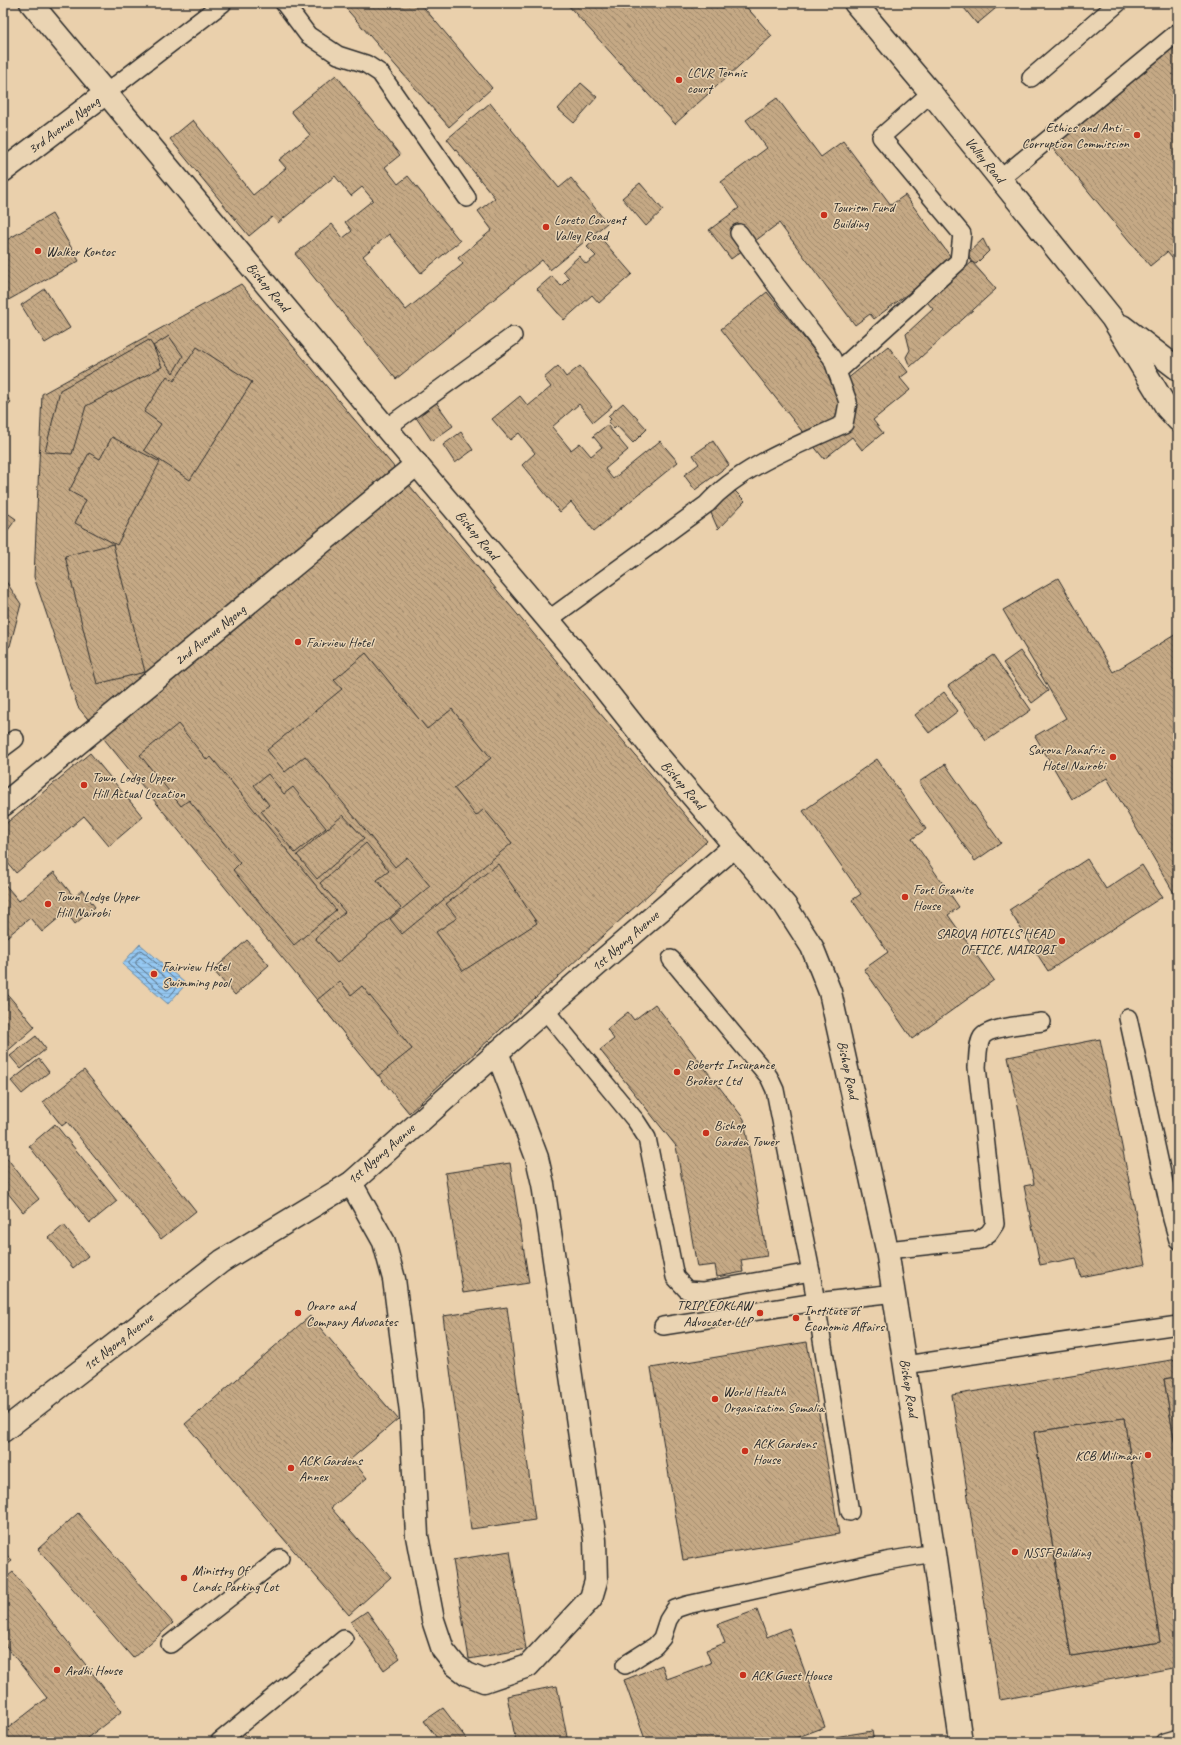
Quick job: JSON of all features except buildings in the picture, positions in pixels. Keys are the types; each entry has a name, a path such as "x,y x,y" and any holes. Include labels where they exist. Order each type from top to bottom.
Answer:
{"street":[{"name":"Bishop Road","path":"31,3 548,620 649,745 785,905 812,947 830,992 887,1250 934,1553 961,1742"},
{"name":"Valley Road","path":"856,3 931,93 1112,318 1167,408 1178,420"},
{"name":"3rd Avenue Ngong","path":"3,171 106,93"},
{"name":"Valley Road","path":"1112,318 1178,369"},
{"name":"2nd Avenue Ngong","path":"3,805 417,464"},
{"name":"1st Ngong Avenue","path":"3,1431 222,1261 351,1182 545,1010 735,846"},
{"path":"351,1182 384,1242 394,1279 411,1412 417,1536 433,1620 443,1650 455,1665 467,1674 484,1681 528,1666 591,1598 596,1582 595,1540 543,1184 537,1158 497,1052"}],"lane":[{"path":"106,93 223,3"},
{"path":"284,3 308,35 338,55 366,64 380,73 467,198"},
{"path":"1031,78 1118,3"},
{"path":"1000,179 1178,32"},
{"path":"837,372 959,261 962,234 881,137 931,93"},
{"path":"548,620 707,504 717,494 757,465 844,424 848,402 832,358 776,285 739,233"},
{"path":"386,428 513,336"},
{"path":"671,959 769,1078 775,1090 811,1272 850,1512"},
{"path":"545,1010 636,1121 647,1138 675,1277 687,1290 703,1291 811,1272"},
{"path":"1128,1018 1172,1219 1178,1240"},
{"path":"887,1250 979,1240 989,1233 995,1224 977,1067 978,1049 983,1036 992,1030 1042,1022"},
{"path":"663,1326 816,1302 894,1293"},
{"path":"905,1365 1178,1325"},
{"path":"625,1665 655,1646 662,1638 668,1620 676,1609 687,1605 886,1561 934,1553"},
{"path":"170,1644 280,1558"},
{"path":"219,1742 344,1639"},
{"path":"1164,1742 1178,1738"}],"water":[{"name":"Fairview Hotel Swimming pool","path":"140,944 186,984 168,1004 122,964"}],"place":[{"name":"LCVR Tennis court","path":"679,80"},
{"name":"Ethics and Anti - Corruption Commission","path":"1137,135"},
{"name":"Tourism Fund Building","path":"824,215"},
{"name":"Loreto Convent Valley Road","path":"546,227"},
{"name":"Walker Kontos","path":"38,251"},
{"name":"Fairview Hotel","path":"298,642"},
{"name":"Sarova Panafric Hotel Nairobi","path":"1113,757"},
{"name":"Town Lodge Upper Hill Actual Location","path":"84,785"},
{"name":"Fort Granite House","path":"905,897"},
{"name":"Town Lodge Upper Hill Nairobi","path":"48,904"},
{"name":"SAROVA HOTELS HEAD OFFICE, NAIROBI","path":"1062,941"},
{"name":"Fairview Hotel Swimming pool","path":"154,974"},
{"name":"Roberts Insurance Brokers Ltd","path":"677,1072"},
{"name":"Bishop Garden Tower","path":"706,1133"},
{"name":"Oraro and Company Advocates","path":"298,1313"},
{"name":"TRIPLEOKLAW Advocates LLP","path":"760,1313"},
{"name":"Institute of Economic Affairs","path":"796,1318"},
{"name":"World Health Organisation Somalia","path":"715,1399"},
{"name":"ACK Gardens House","path":"745,1451"},
{"name":"KCB Milimani","path":"1148,1455"},
{"name":"ACK Gardens Annex","path":"291,1468"},
{"name":"NSSF Building","path":"1015,1552"},
{"name":"Ministry Of Lands Parking Lot","path":"184,1578"},
{"name":"Ardhi House","path":"57,1670"},
{"name":"ACK Guest House","path":"743,1675"}]}
